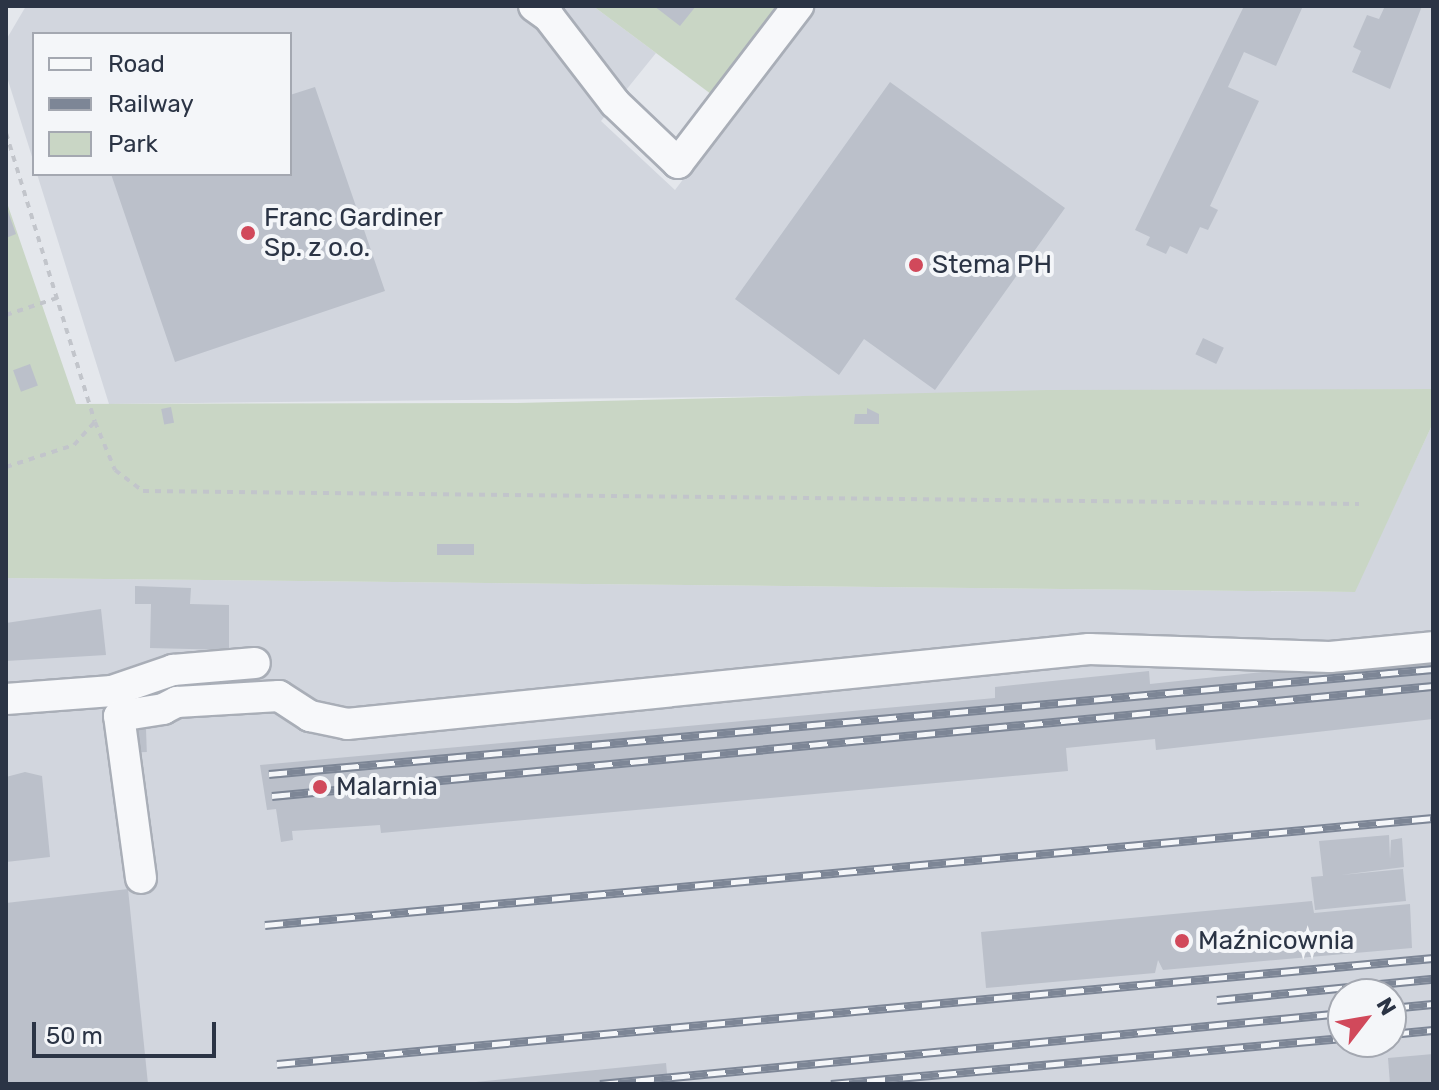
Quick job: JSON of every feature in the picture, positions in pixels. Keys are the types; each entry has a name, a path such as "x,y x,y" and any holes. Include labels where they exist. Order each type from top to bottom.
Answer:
{"lane":[{"path":"534,6 549,17 615,103 678,163 798,6"},
{"path":"141,878 119,716 163,709 177,702 279,696 310,716 347,724 1089,649 1330,657 1433,647"},
{"path":"6,699 112,691 173,670 255,663"}],"path":[{"path":"6,133 95,422 115,470 143,491 1359,504"},
{"path":"6,315 57,298"},
{"path":"6,467 74,445 95,422"}],"shaded area":[{"path":"26,6 593,6 656,53 601,121 675,190 814,6 1433,6 1433,389 109,404 38,176 292,176 292,32 32,32 32,157 6,74 6,40"},
{"path":"1433,423 1433,1084 6,1084 6,578 1354,592"}],"green space":[{"path":"593,6 782,6 715,97"},
{"path":"6,200 76,404 517,403 1047,390 1433,389 1433,423 1355,592 6,578"}],"building":[{"path":"654,6 696,6 680,26"},
{"path":"1244,6 1303,6 1276,66 1244,52 1228,87 1259,101 1210,206 1218,210 1208,230 1200,227 1187,254 1170,246 1166,254 1146,245 1150,237 1135,230"},
{"path":"1385,6 1422,6 1390,89 1352,72 1361,51 1353,47 1367,15 1379,19"},
{"name":"Stema PH","path":"890,82 1065,208 935,390 864,339 839,375 735,299"},
{"name":"Franc Gardiner Sp. z o.o.","path":"315,87 385,291 175,362 112,176 292,176 292,94"},
{"path":"6,206 16,234 6,238"},
{"path":"1203,338 1224,348 1216,364 1195,354"},
{"path":"30,364 38,386 21,392 13,370"},
{"path":"171,407 174,423 164,425 161,409"},
{"path":"867,408 879,414 879,424 854,424 855,414 867,414"},
{"path":"437,544 474,544 474,555 437,555"},
{"path":"135,586 191,588 190,604 229,605 229,650 150,648 151,604 135,604"},
{"path":"101,609 106,655 6,661 6,623"},
{"path":"1433,654 1433,719 1156,750 1155,739 1066,748 1068,771 381,833 380,825 292,831 293,840 281,842 276,809 267,810 260,765 995,698 995,687 1149,671 1150,684"},
{"path":"146,729 147,752 127,753 126,730"},
{"path":"25,772 42,776 50,857 6,862 6,777"},
{"path":"1389,835 1390,859 1391,840 1402,838 1404,867 1341,875 1403,869 1406,901 1315,910 1311,877 1323,876 1319,841"},
{"path":"128,889 148,1084 6,1084 6,903"},
{"path":"1312,901 1314,913 1410,904 1412,948 1163,970 1158,960 1155,973 986,988 981,932"},
{"path":"1433,1054 1433,1084 1390,1084 1388,1058"},
{"path":"666,1063 668,1084 476,1084 476,1082"}],"railway":[{"path":"269,774 1433,669"},
{"path":"272,796 1433,686"},
{"path":"265,925 1433,818"},
{"path":"277,1064 1433,958"},
{"path":"1217,1000 1433,979"},
{"path":"1407,1006 1433,1004"},
{"path":"600,1084 1327,1015"},
{"path":"1407,1032 1433,1030"},
{"path":"831,1084 1327,1039"}],"place":[{"name":"Franc Gardiner Sp. z o.o.","path":"248,233"},
{"name":"Stema PH","path":"916,265"},
{"name":"Malarnia","path":"320,787"},
{"name":"Maźnicownia","path":"1182,941"}]}
